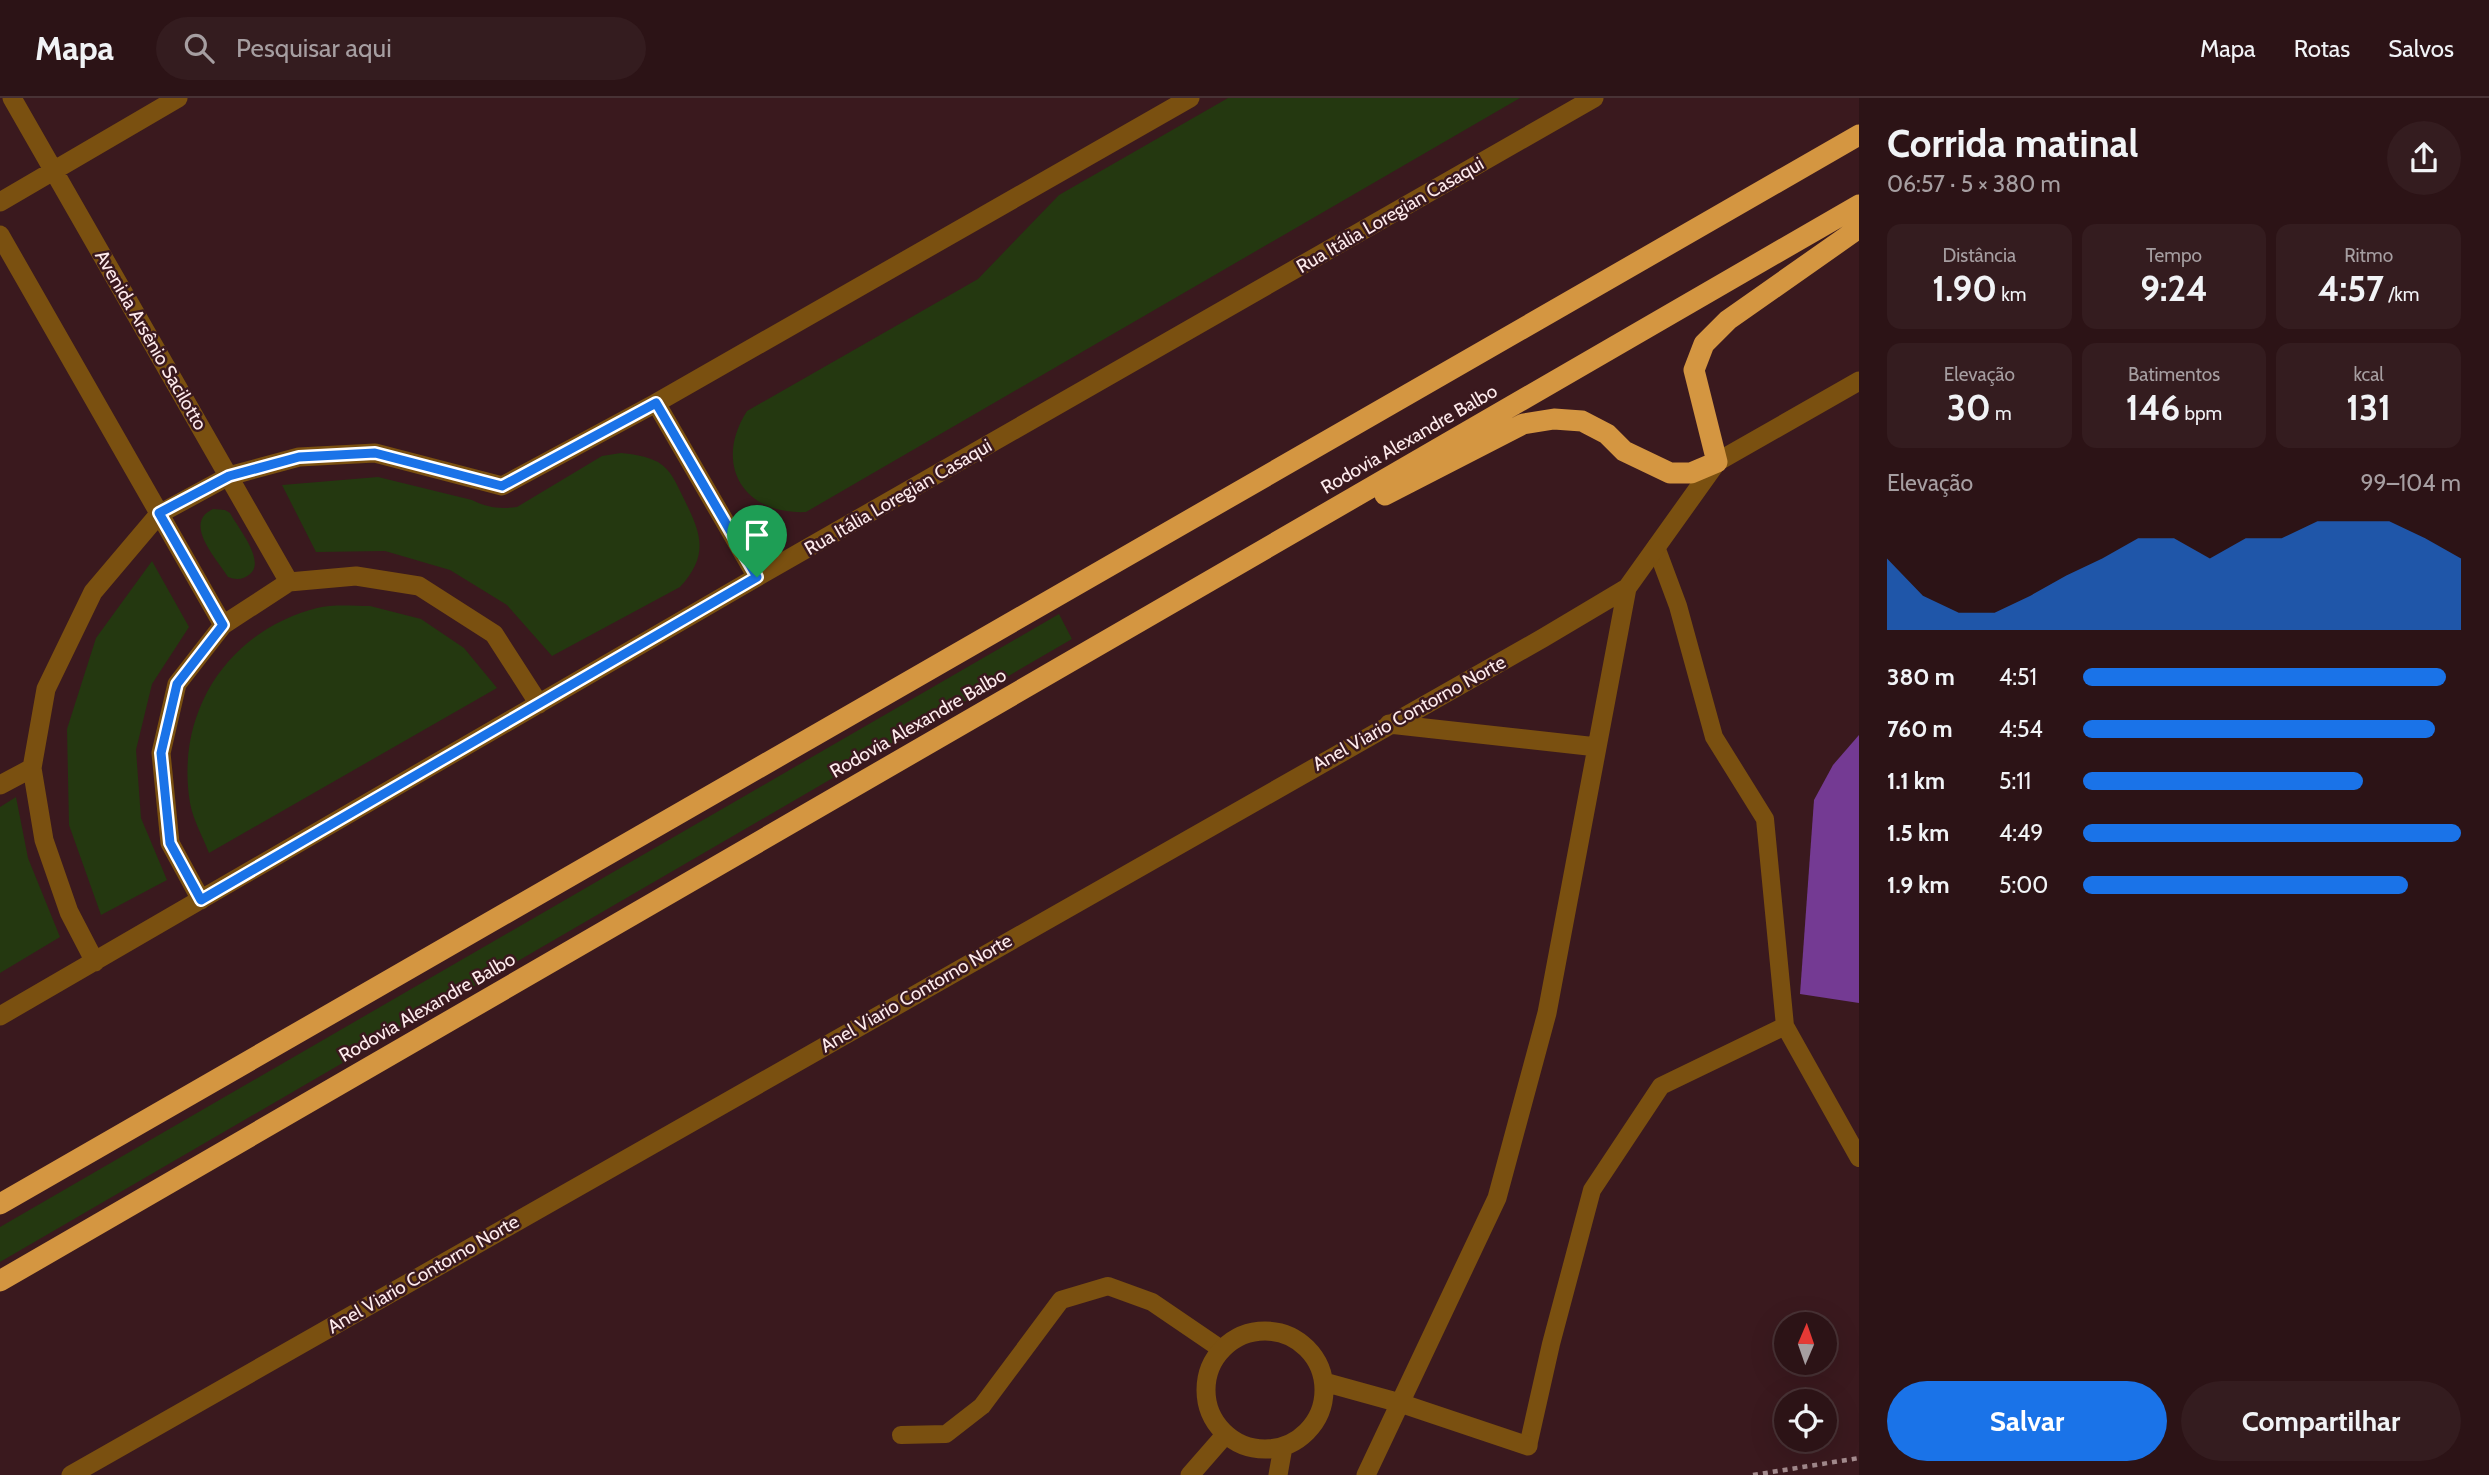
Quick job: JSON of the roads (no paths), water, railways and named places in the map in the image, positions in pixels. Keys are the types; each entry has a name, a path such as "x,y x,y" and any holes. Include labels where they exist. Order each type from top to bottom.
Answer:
{"highway":[{"name":"Rodovia Alexandre Balbo","path":"0,1204 1859,135"},
{"name":"Rodovia Alexandre Balbo","path":"0,1281 1859,205"},
{"path":"1135,624 1523,424 1554,419 1582,421 1607,434 1624,451 1670,473 1691,473 1717,462 1694,370 1704,344 1728,320 1859,228"}],"street":[{"name":"Avenida Arsênio Sacilotto","path":"12,98 289,582"},
{"path":"0,202 178,98"},
{"path":"95,962 69,912 44,839 32,768 46,689 93,592 159,513 229,476 299,457 375,453 502,486 656,403 1190,98"},
{"name":"Rua Itália Loregian Casaqui","path":"0,1016 757,577 1594,98"},
{"path":"0,235 223,625"},
{"path":"1717,462 1859,381"},
{"path":"656,403 757,577"},
{"name":"Anel Viario Contorno Norte","path":"71,1475 1628,588 1717,462"},
{"path":"201,900 170,843 161,753 177,684 223,625 289,582 356,576 419,586 494,634 539,704"},
{"path":"1366,1475 1497,1198 1547,1013 1628,588"},
{"path":"1389,724 1597,747"},
{"path":"0,785 32,768"},
{"path":"1274,1331 1292,1337 1307,1348 1319,1364 1324,1382 1320,1415 1311,1429 1298,1440 1283,1447 1263,1450 1243,1446 1225,1435 1213,1420 1206,1403 1205,1384 1211,1365 1221,1349 1236,1338 1254,1332 1274,1331"},
{"path":"1324,1382 1400,1403 1528,1446"},
{"path":"1190,1475 1225,1435"},
{"path":"1278,1475 1283,1447"}],"lane":[{"path":"1656,547 1678,606 1714,737 1765,819 1785,1026 1859,1158"},
{"path":"1528,1446 1551,1343 1592,1190 1661,1086 1785,1026"},
{"path":"901,1435 946,1434 982,1406 1061,1300 1108,1286 1152,1302 1221,1349"}]}
